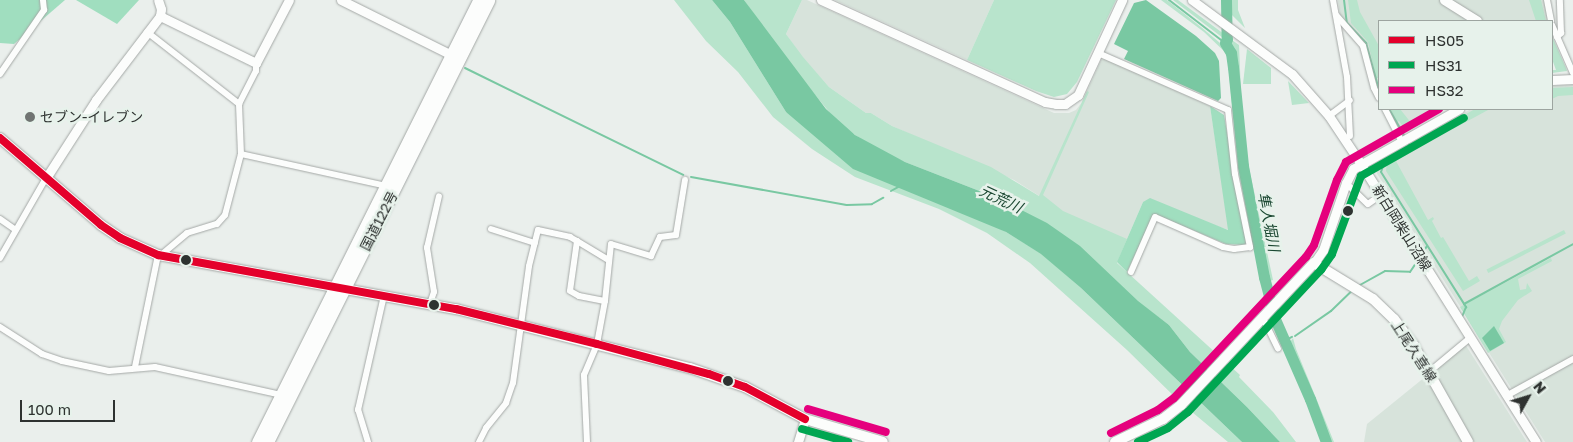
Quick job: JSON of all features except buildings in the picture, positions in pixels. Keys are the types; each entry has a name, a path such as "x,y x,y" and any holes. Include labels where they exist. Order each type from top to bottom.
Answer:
{"highway":[{"name":"国道122号","path":"456,57 478,0"},
{"name":"国道122号","path":"268,442 340,288 390,187 456,57 489,0"},
{"name":"国道122号","path":"257,442 340,288"}],"main road":[{"path":"0,138 120,238 159,255 231,266 430,304 597,344 709,374 745,387 806,419 883,442"},
{"path":"1115,442 1163,419 1184,403 1314,263"},
{"name":"上尾久喜線","path":"1314,263 1361,291 1387,312 1405,333 1468,442"}],"street":[{"path":"0,74 44,10 43,0"},
{"path":"1,254 46,178 96,100 160,16 161,10 158,0"},
{"path":"136,367 159,255 187,233 217,224 225,215 241,154 239,104 256,71 256,63 289,0"},
{"path":"341,0 456,57"},
{"path":"821,0 1045,102 1056,104 1065,104 1078,95 1122,0"},
{"name":"新白岡柴山沼線","path":"1192,0 1292,74 1329,116 1381,195 1536,442"},
{"path":"1333,0 1350,100 1350,136"},
{"path":"1444,0 1475,20"},
{"path":"1547,0 1550,20"},
{"path":"1557,37 1561,33 1560,0"},
{"path":"1335,14 1363,46 1374,88 1378,96"},
{"path":"160,16 256,63"},
{"path":"1553,28 1573,72"},
{"path":"147,32 239,104"},
{"path":"1098,52 1228,110 1235,174 1250,246 1223,247 1155,217 1131,272"},
{"path":"1553,80 1573,79"},
{"path":"1329,116 1350,100"},
{"path":"1386,110 1401,140"},
{"path":"1314,263 1323,250 1351,172 1401,140 1457,110"},
{"path":"241,154 390,187"},
{"path":"588,442 584,375 597,344 605,301 611,244 651,256 660,237 676,235 685,180"},
{"path":"1346,183 1368,204 1381,195"},
{"path":"430,304 434,292 427,248 439,196"},
{"path":"0,219 16,230"},
{"path":"491,229 535,244"},
{"path":"480,442 486,428 506,402 513,383 538,230 570,237 609,260"},
{"path":"577,241 570,291 579,296 605,301"},
{"path":"368,442 358,410 384,296"},
{"path":"1265,316 1278,349"},
{"path":"0,327 42,354 62,361 108,371 125,371 136,367 155,367 281,395"},
{"path":"1428,372 1470,338"},
{"path":"1506,396 1573,359"},
{"path":"798,442 806,419"}],"shaded area":[{"path":"0,0 65,0 14,44 0,43"},
{"path":"76,0 139,0 117,24"},
{"path":"674,0 712,0 730,22 786,112 1006,232 1042,254 1081,288 1242,442 1228,442 1180,402 1127,350 1030,263 987,233 939,209 855,177 812,149 773,117 738,72 706,41"},
{"path":"712,0 744,0 826,109 855,135 905,162 1000,199 1047,223 1080,246 1138,301 1169,325 1190,352 1280,442 1242,442 1081,288 1041,254 1006,232 853,169 786,112 730,22"},
{"path":"744,0 802,0 786,34 829,87 866,113 871,113 892,126 991,167 1039,196 1087,91 1089,92 1043,195 1063,211 1127,239 1117,263 1240,375 1239,377 1273,412 1296,442 1280,442 1190,352 1169,325 1000,199 905,162 873,147 839,124 789,63"},
{"path":"802,0 807,0 1054,113 1069,113 1076,110 1082,102 1101,60 1105,59 1210,106 1229,230 1143,202 1117,262 1052,204 1014,180 892,126 871,113 866,113 829,87 802,57 786,34"},
{"path":"835,0 994,0 967,60"},
{"path":"994,0 1116,0 1077,82 1067,94 1054,97 1036,91 967,60"},
{"path":"1146,0 1196,36 1215,53 1219,61 1221,98 1218,101 1124,59 1128,51 1114,44 1134,3"},
{"path":"1161,0 1167,0 1226,48 1230,54 1239,156 1265,282 1262,284 1239,175 1227,54 1204,32"},
{"path":"1173,0 1178,0 1224,34 1223,38"},
{"path":"1229,0 1238,0 1238,10 1245,28 1230,13"},
{"path":"1338,0 1544,0 1548,20 1378,20 1378,90 1365,44 1340,16"},
{"path":"1348,0 1357,0 1360,12 1378,44 1378,78 1376,78 1368,42 1351,23"},
{"path":"1529,0 1541,0 1546,20 1536,20"},
{"path":"1229,38 1239,45 1242,116 1248,163 1273,280 1270,281 1246,172 1237,68 1233,51 1227,45"},
{"path":"1553,38 1567,71 1553,73 1553,70 1556,70 1553,62"},
{"path":"1247,49 1271,68 1271,84 1243,84"},
{"path":"1288,81 1309,103 1292,105"},
{"path":"1573,85 1573,442 1545,442 1376,172 1379,161 1469,110 1553,110 1553,86"},
{"path":"1573,87 1573,95 1558,96 1553,98 1553,88"},
{"path":"1210,106 1224,115 1245,245 1226,244 1154,214 1127,272 1117,262 1143,202 1150,198 1228,230"},
{"path":"1388,110 1444,110 1405,131 1398,128"},
{"path":"1391,110 1401,110 1412,124 1404,128 1399,121 1397,122"},
{"path":"1473,110 1488,110 1453,129 1450,123"},
{"path":"1442,129 1444,133 1396,161 1428,220 1433,217 1432,221 1441,238 1443,237 1469,281 1477,276 1480,281 1463,291 1386,171 1387,163"},
{"path":"1564,230 1566,234 1488,273 1486,269"},
{"path":"1551,258 1552,261 1518,279 1520,290 1526,289 1527,283 1532,291 1518,300 1502,321 1499,329 1506,342 1488,353 1460,307"},
{"path":"1494,326 1504,343 1490,351 1482,338"},
{"path":"1293,338 1334,442 1330,442 1323,427 1290,342"},
{"path":"1465,344 1527,442 1471,442 1433,372"},
{"path":"1427,377 1464,440 1462,442 1364,442 1367,424"}],"waterway":[{"path":"1169,0 1225,43"},
{"name":"隼人堀川","path":"1226,0 1227,39 1225,43 1231,53 1243,166 1264,277 1275,319 1310,399 1326,442"},
{"path":"1344,0 1347,23 1366,43 1378,86"},
{"path":"465,68 683,175"},
{"path":"1390,110 1405,137"},
{"path":"1407,141 1411,148 1384,163 1381,172 1466,307 1462,317"},
{"path":"691,177 847,205 872,204 883,198"},
{"path":"891,191 900,186"},
{"path":"1464,304 1573,244"},
{"path":"1422,254 1427,246"},
{"path":"1360,285 1385,271 1410,272 1418,260"},
{"path":"1295,336 1331,311 1351,292"},
{"name":"隼人堀川","path":"1284,341 1292,337"}],"transit line":[{"name":"HS32","path":"1111,433 1158,410 1174,398 1306,257 1314,245 1337,180 1346,162 1437,110"},
{"name":"HS31","path":"1138,442 1168,428 1188,412 1321,270 1332,254 1361,176 1464,118"},
{"name":"HS05","path":"0,138 101,225 120,238 158,255 456,309 597,344 709,374 745,387 805,419"},
{"name":"HS32","path":"808,409 886,432"},
{"name":"HS31","path":"802,429 848,442"}],"place":[{"name":"セブン-イレブン","path":"30,117"}],"water label":[{"name":"元荒川","path":"1001,199"}]}
